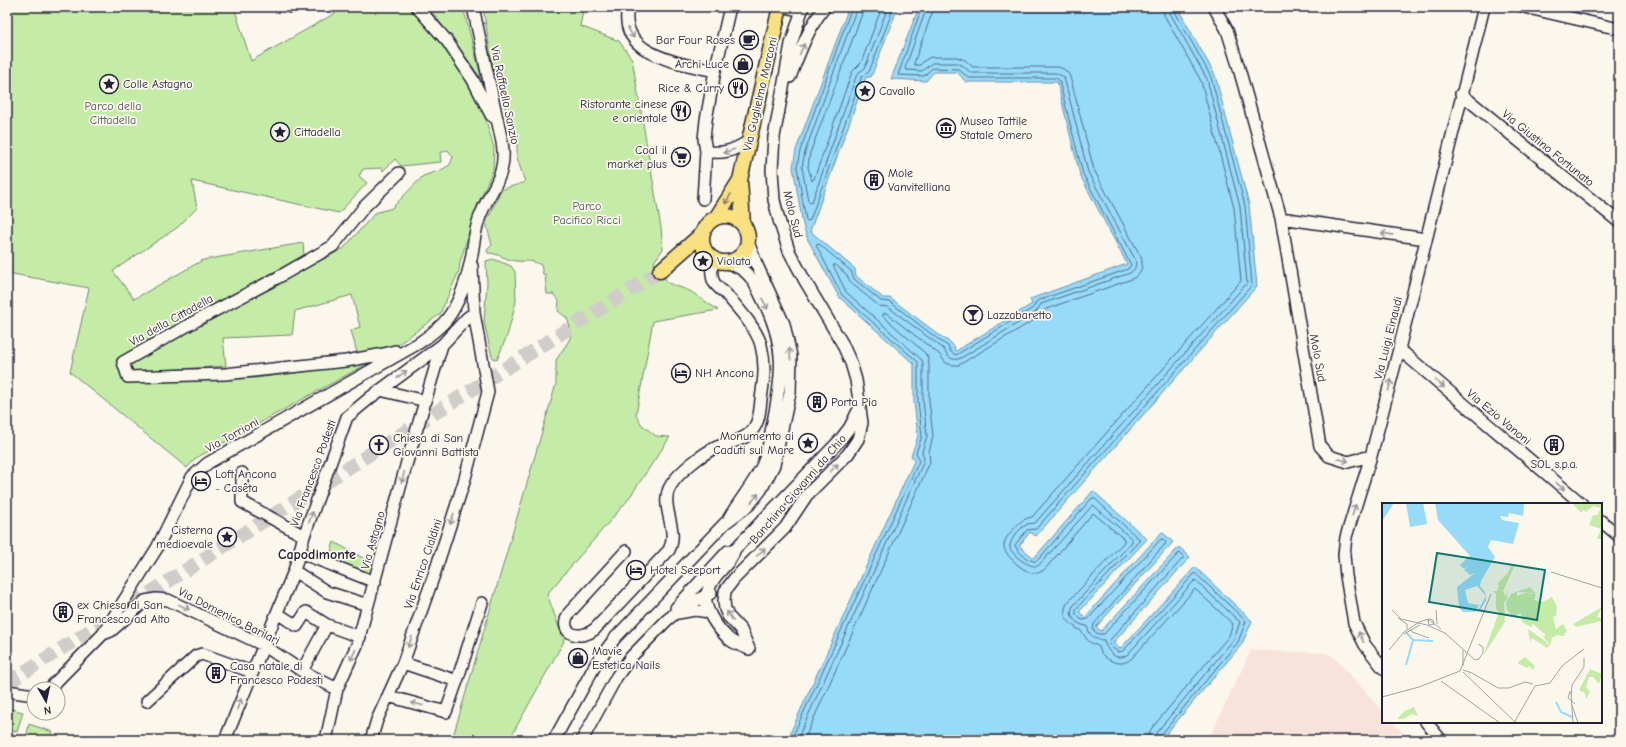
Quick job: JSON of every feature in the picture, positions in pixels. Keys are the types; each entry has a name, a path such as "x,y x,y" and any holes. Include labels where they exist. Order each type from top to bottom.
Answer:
{"main road":[{"name":"Via Guglielmo Marconi","path":"748,242 747,231 743,225 740,180 780,7"},
{"name":"Via Guglielmo Marconi","path":"707,255 692,252 660,271 702,234 706,225 716,218 740,180"},
{"path":"716,218 720,216 731,217 743,225"},
{"path":"702,234 701,243 707,255 719,262 727,263 737,260 743,254 748,242"}],"street":[{"path":"417,7 447,41 473,80 491,115 497,119"},
{"name":"Via Raffaello Sanzio","path":"472,256 476,228 483,207 501,174 504,152 473,7"},
{"path":"628,7 626,21 628,29 640,45 649,53 715,71"},
{"path":"703,200 706,150 704,139 705,126 715,71 730,7"},
{"name":"Molo Sud","path":"786,7 794,9 802,7"},
{"name":"Molo Sud","path":"802,7 791,44 775,132 772,159 773,189 777,212 785,240 798,269 831,325"},
{"name":"Molo Sud","path":"781,98 802,48 825,7"},
{"name":"Molo Sud","path":"1214,7 1227,30 1281,218 1320,446 1329,456 1348,462 1371,456"},
{"name":"Via Luigi Einaudi","path":"1382,667 1365,646 1354,623 1344,555 1346,537 1371,456 1399,350 1461,94 1484,7"},
{"path":"1524,7 1619,29"},
{"name":"Via Giustino Fortunato","path":"1461,94 1619,222"},
{"path":"706,150 718,153 729,152 749,141"},
{"name":"Via della Cittadella","path":"399,173 364,207 333,246 123,362 128,377 225,374 346,361 384,354 419,343"},
{"path":"1281,218 1426,239"},
{"name":"Via Guglielmo Marconi","path":"725,523 749,505 766,483 776,459 790,393 791,356 784,324 748,242"},
{"path":"626,551 569,613 566,623 567,629 572,634 583,636 595,629 669,550 673,533 667,494 673,482 696,459 704,454 740,440 750,433 758,420 765,374 761,344 746,318 713,280 707,255"},
{"path":"472,256 474,313"},
{"name":"Via Torrioni","path":"58,681 103,634 157,548 192,476 208,463 419,343 436,331 447,319 461,294 472,256"},
{"path":"554,740 597,662 615,638 725,523 764,461 777,404 781,362 773,323 750,276 736,266 727,263"},
{"path":"461,294 474,313"},
{"name":"Via Francesco Podesti","path":"225,740 294,571 301,552 304,536 347,417 380,390 442,345 467,318 474,313"},
{"name":"Via Enrico Cialdini","path":"371,740 377,720 403,663 434,575 464,482 488,392 474,313"},
{"name":"Banchina Giovanni da Chio","path":"735,548 734,555 715,578 706,594 706,603 709,612 716,623 730,640 749,649 741,630 728,616 724,601 725,591 785,528 806,495 848,454 860,434 862,423 861,406 856,380 851,363 831,325"},
{"name":"Via Astagno","path":"326,740 337,689 360,636 407,462 442,345"},
{"name":"Via Ezio Vanoni","path":"1399,350 1581,503"},
{"path":"380,390 426,401"},
{"name":"Banchina Giovanni da Chio","path":"671,617 695,586 729,550 735,548 840,440 850,427 861,406"},
{"path":"242,473 242,502 304,536"},
{"path":"1602,521 1619,536"},
{"path":"301,552 375,582"},
{"path":"294,571 327,592 368,605"},
{"name":"Banchina Giovanni da Chio","path":"582,740 620,671 631,657 682,608 734,580"},
{"name":"Via Domenico Barilari","path":"103,634 111,631 145,601 156,599 168,600 263,645 302,671 337,689"},
{"path":"388,696 446,712 482,603"},
{"path":"671,617 695,610 709,612"},
{"name":"Via Domenico Barilari","path":"277,613 297,626 306,612 327,625 360,636"},
{"path":"302,671 327,625"},
{"path":"147,701 196,656 202,654 252,672"},
{"path":"403,663 457,681"},
{"path":"7,691 26,694"},
{"path":"1427,723 1441,740"}],"shaded area":[{"path":"1251,650 1327,653 1336,659 1382,710 1382,723 1394,723 1409,740 1208,740"}],"green space":[{"name":"Parco della Cittadella","path":"7,7 234,7 251,61 346,7 410,7 445,49 468,81 485,117 494,148 493,170 477,206 460,262 459,271 440,314 393,348 357,353 351,330 360,327 352,295 295,311 292,335 223,338 226,366 132,372 130,362 290,275 344,248 375,213 392,208 423,176 441,170 450,165 453,157 448,150 440,153 441,162 401,166 395,159 383,171 382,168 363,169 359,176 367,183 339,213 192,181 197,208 178,227 113,271 134,299 203,260 303,243 304,255 118,360 124,381 256,378 341,367 372,361 196,458 187,468 70,372 89,288 7,273"},
{"path":"428,7 463,7 482,80 452,38"},
{"name":"Parco Pacifico Ricci","path":"483,7 584,7 580,26 619,41 632,59 661,228 663,249 654,262 668,283 690,291 718,310 653,321 636,415 642,425 656,436 670,437 627,501 547,594 564,641 509,740 452,740 556,384 556,360 572,334 567,318 558,311 559,301 553,294 547,294 545,275 543,274 541,265 531,261 512,260 488,253 487,250 492,245 486,223 501,190 525,182 517,158 517,145 493,69"},
{"path":"493,259 511,266 515,272 516,301 508,333 497,360 492,357 484,322 487,283 486,261"},
{"path":"334,542 374,564 371,576 329,557"},
{"path":"7,708 23,712 17,732 7,729"},
{"path":"29,724 53,732 50,740 26,739"}],"water":[{"path":"849,7 898,7 871,77 866,77 810,231 855,269 856,276 883,298 890,298 950,342 955,347 954,349 956,351 1032,304 1030,299 1127,264 1080,175 1057,82 966,82 957,72 934,72 926,81 891,79 919,7 1177,7 1215,75 1249,205 1257,286 1036,536 1030,532 1019,546 1034,558 1093,491 1147,539 1079,612 1085,617 1162,532 1173,542 1096,627 1101,631 1179,547 1190,557 1113,643 1120,649 1195,567 1252,621 1242,644 1161,740 787,740 915,459 911,456 918,436 914,402 914,364 839,297 808,240 803,225 793,167 796,150"}],"tunnel":[{"path":"7,683 660,271"}],"place":[{"name":"Bar Four Roses","path":"749,40"},
{"name":"Archi Luce","path":"743,64"},
{"name":"Colle Astagno","path":"109,84"},
{"name":"Rice & Curry","path":"738,88"},
{"name":"Cavallo","path":"865,91"},
{"name":"Ristorante cinese e orientale","path":"681,111"},
{"name":"Museo Tattile Statale Omero","path":"946,128"},
{"name":"Cittadella","path":"280,132"},
{"name":"Coal il market plus","path":"681,157"},
{"name":"Mole Vanvitelliana","path":"874,180"},
{"name":"Violata","path":"703,261"},
{"name":"Lazzabaretto","path":"973,315"},
{"name":"NH Ancona","path":"681,373"},
{"name":"Porta Pia","path":"817,402"},
{"name":"Monumento ai Caduti sul Mare","path":"808,443"},
{"name":"Chiesa di San Giovanni Battista","path":"379,445"},
{"name":"SOL s.p.a.","path":"1554,445"},
{"name":"Loft Ancona - Casêta","path":"201,481"},
{"name":"Cisterna medioevale","path":"227,537"},
{"name":"Hotel Seeport","path":"636,570"},
{"name":"ex Chiesa di San Francesco ad Alto","path":"63,612"},
{"name":"Mavie Estetica Nails","path":"578,658"},
{"name":"Casa natale di Francesco Podesti","path":"216,673"}],"district":[{"name":"Capodimonte","path":"317,554"}]}
